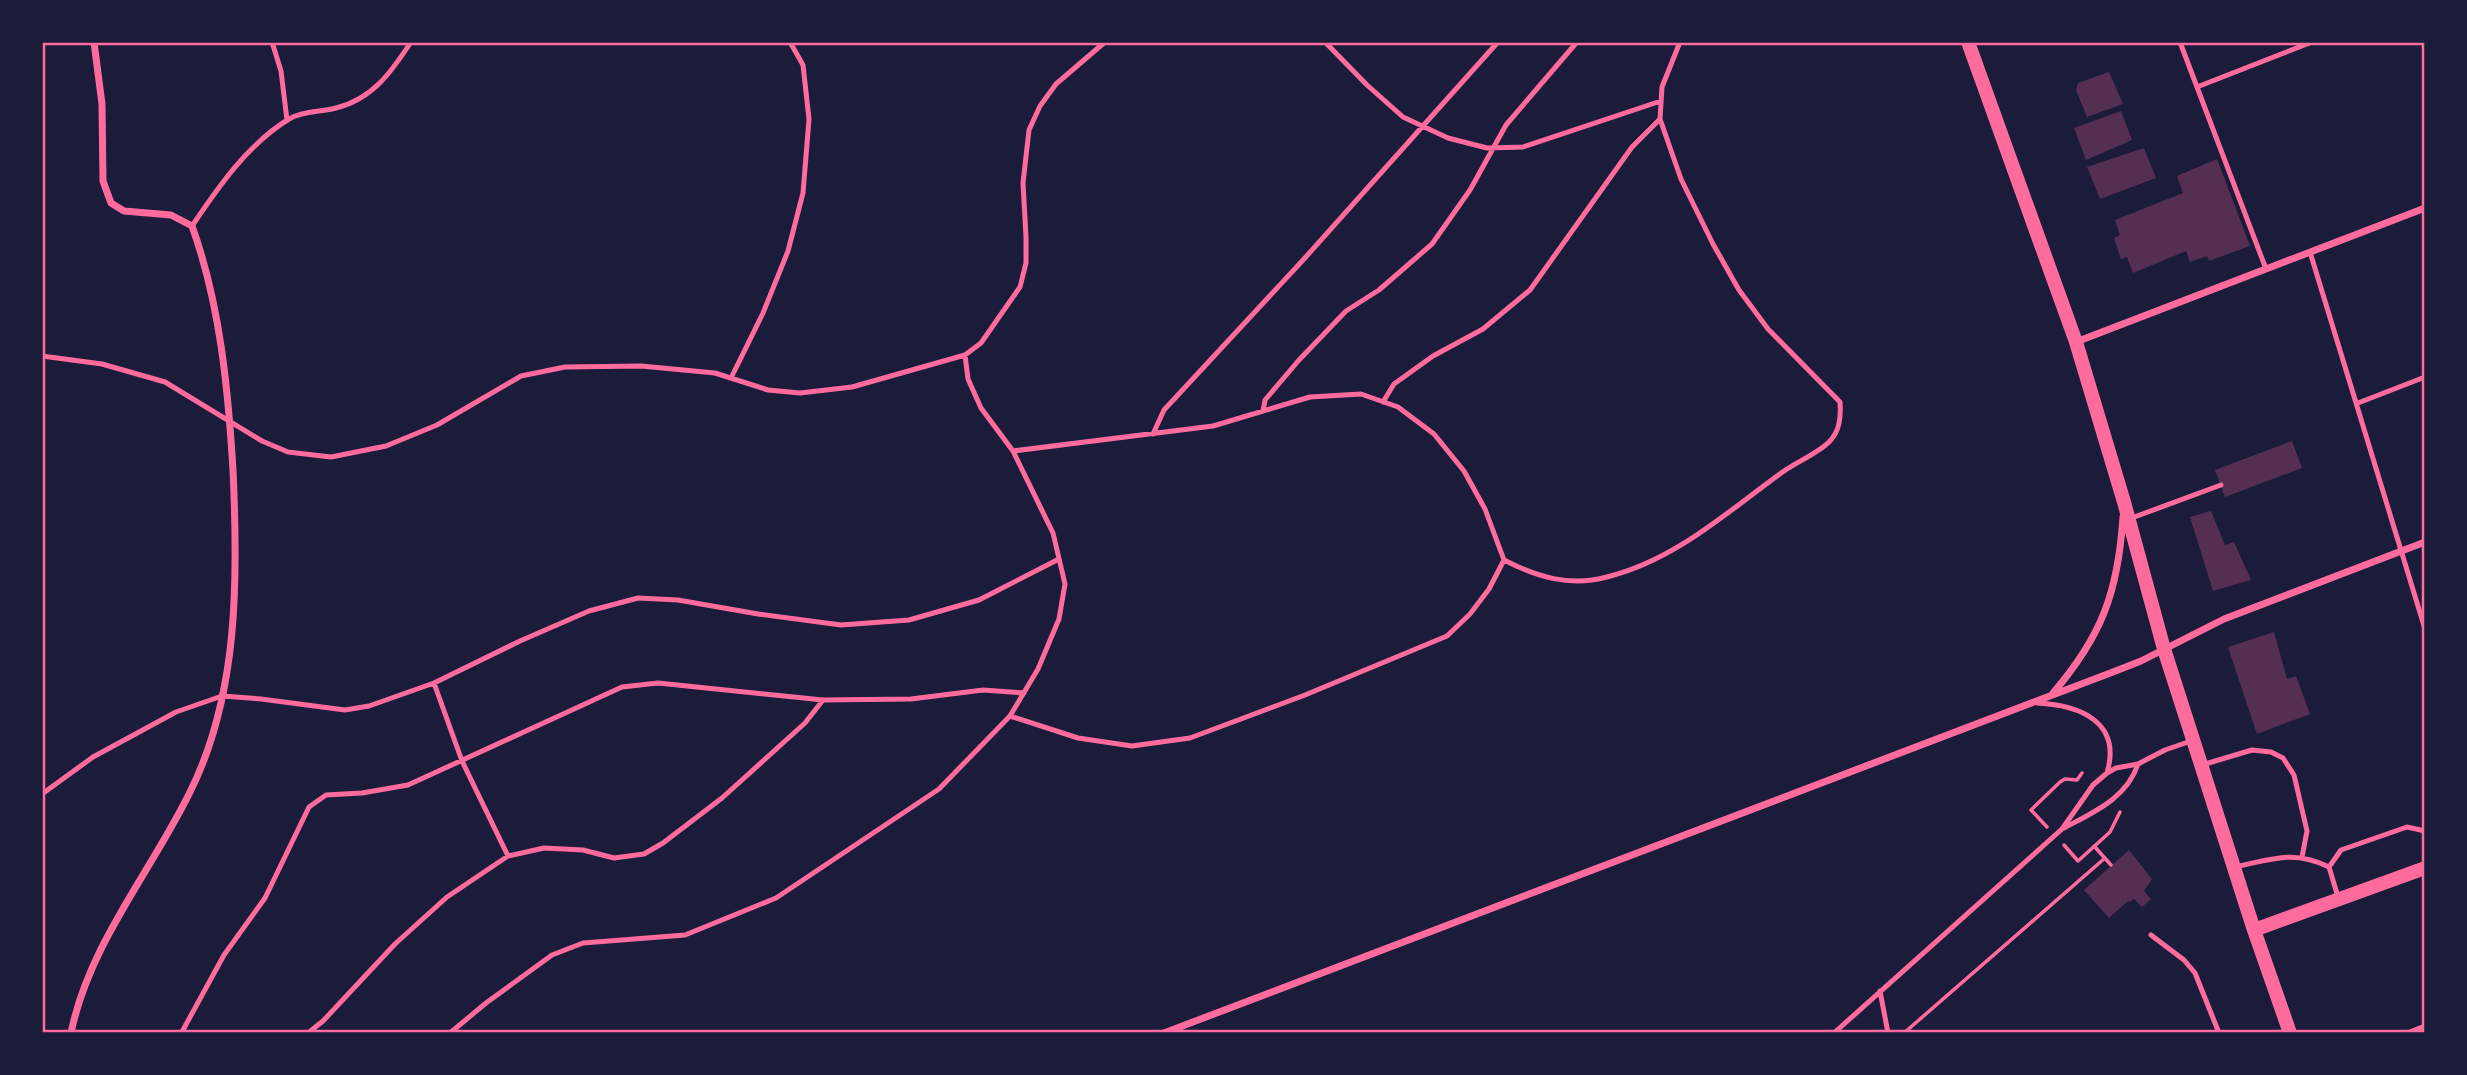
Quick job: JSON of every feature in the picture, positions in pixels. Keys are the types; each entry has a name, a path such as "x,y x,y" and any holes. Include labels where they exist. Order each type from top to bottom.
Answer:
{"main road":[{"path":"1968,42 2076,342 2129,519 2164,649 2290,1033"},
{"path":"2254,930 2425,868"}],"street":[{"path":"71,1033 77,1004 102,946 191,791 208,750 222,696 234,613 236,525 230,422 211,292 203,257 192,226 171,215 124,211 111,202 103,181 102,104 94,42"},
{"path":"2076,342 2425,208"},
{"path":"2051,696 2081,658 2104,617 2118,570 2124,502"},
{"path":"1164,1033 2141,661 2224,619 2425,542"}],"lane":[{"path":"272,42 281,71 287,120"},
{"path":"192,226 216,190 262,137 293,116 340,107 377,88 411,42"},
{"path":"732,378 763,313 788,251 803,193 809,119 803,65 790,42"},
{"path":"42,356 102,365 165,382 262,441 288,452 331,457 386,446 424,430 521,376 565,367 641,366 715,373 768,390 800,393 852,387 965,355 981,343 1020,287 1026,263 1023,183 1029,130 1040,106 1056,84 1105,42"},
{"path":"1325,42 1403,117 1448,138 1487,148 1523,146 1661,102"},
{"path":"1153,434 1164,410 1304,259 1497,42"},
{"path":"1263,411 1265,400 1346,311 1379,290 1432,244 1470,190 1506,125 1577,42"},
{"path":"1013,451 1213,426 1310,397 1361,394 1398,407 1434,434 1464,471 1485,509 1504,560 1535,576 1570,581 1605,578 1669,554 1788,468 1829,442 1838,429 1841,416 1840,402 1768,329 1739,290 1681,179 1660,119 1662,87 1680,42"},
{"path":"2180,42 2266,269"},
{"path":"2197,87 2312,42"},
{"path":"1383,402 1394,384 1433,356 1483,329 1530,290 1632,147 1660,119"},
{"path":"2310,252 2425,629"},
{"path":"450,1033 552,955 583,943 685,935 776,898 939,789 1010,716 1038,669 1059,620 1065,584 1054,533 1013,451 981,408 968,379 965,355"},
{"path":"2358,403 2425,377"},
{"path":"2129,519 2221,485"},
{"path":"42,794 93,757 176,712 222,696 345,710 369,706 435,683 589,611 638,598 678,600 841,625 909,620 979,600 1059,559"},
{"path":"1010,716 1078,738 1132,746 1190,738 1305,695 1447,636 1471,614 1489,589 1504,560"},
{"path":"435,683 462,761 508,856"},
{"path":"184,1033 183,1030 224,955 265,898 309,807 326,795 362,793 408,785 622,687 658,683 823,700 911,699 983,690 1024,693"},
{"path":"308,1033 323,1021 395,944 447,897 508,856 544,848 583,850 614,858 644,854 663,843 722,798 805,723 823,700"},
{"path":"2034,702 2074,708 2099,724 2106,733 2110,746 2107,773"},
{"path":"1834,1033 2062,829 2093,785 2107,773 2116,768 2138,764 2193,740"},
{"path":"2201,765 2252,750 2271,751 2283,758 2294,775 2308,831 2302,857"},
{"path":"2062,829 2091,814 2125,790 2134,778 2138,764"},
{"path":"2329,867 2342,850 2407,827 2425,831"},
{"path":"2234,867 2291,856 2312,859 2329,867 2339,900"},
{"path":"2151,935 2184,960 2195,973 2219,1033"},
{"path":"1880,991 1888,1033"},
{"path":"2407,1033 2425,1026"}],"path":[{"path":"2094,846 2111,865"},
{"path":"1904,1033 2105,858"}],"building":[{"path":"2109,72 2123,104 2087,117 2076,90 2078,83"},
{"path":"2121,111 2132,140 2086,160 2074,128"},
{"path":"2144,148 2156,178 2100,199 2087,167"},
{"path":"2217,159 2250,246 2209,261 2207,256 2190,262 2186,251 2133,273 2127,257 2121,259 2114,238 2120,235 2115,220 2183,193 2177,176"},
{"path":"2292,441 2302,468 2225,497 2215,470"},
{"path":"2211,511 2225,545 2234,542 2251,580 2213,591 2190,517"},
{"path":"2274,632 2287,679 2296,676 2310,714 2257,734 2228,647"},
{"path":"2129,850 2152,879 2144,891 2151,899 2142,907 2134,899 2128,901 2109,918 2084,890"}]}
